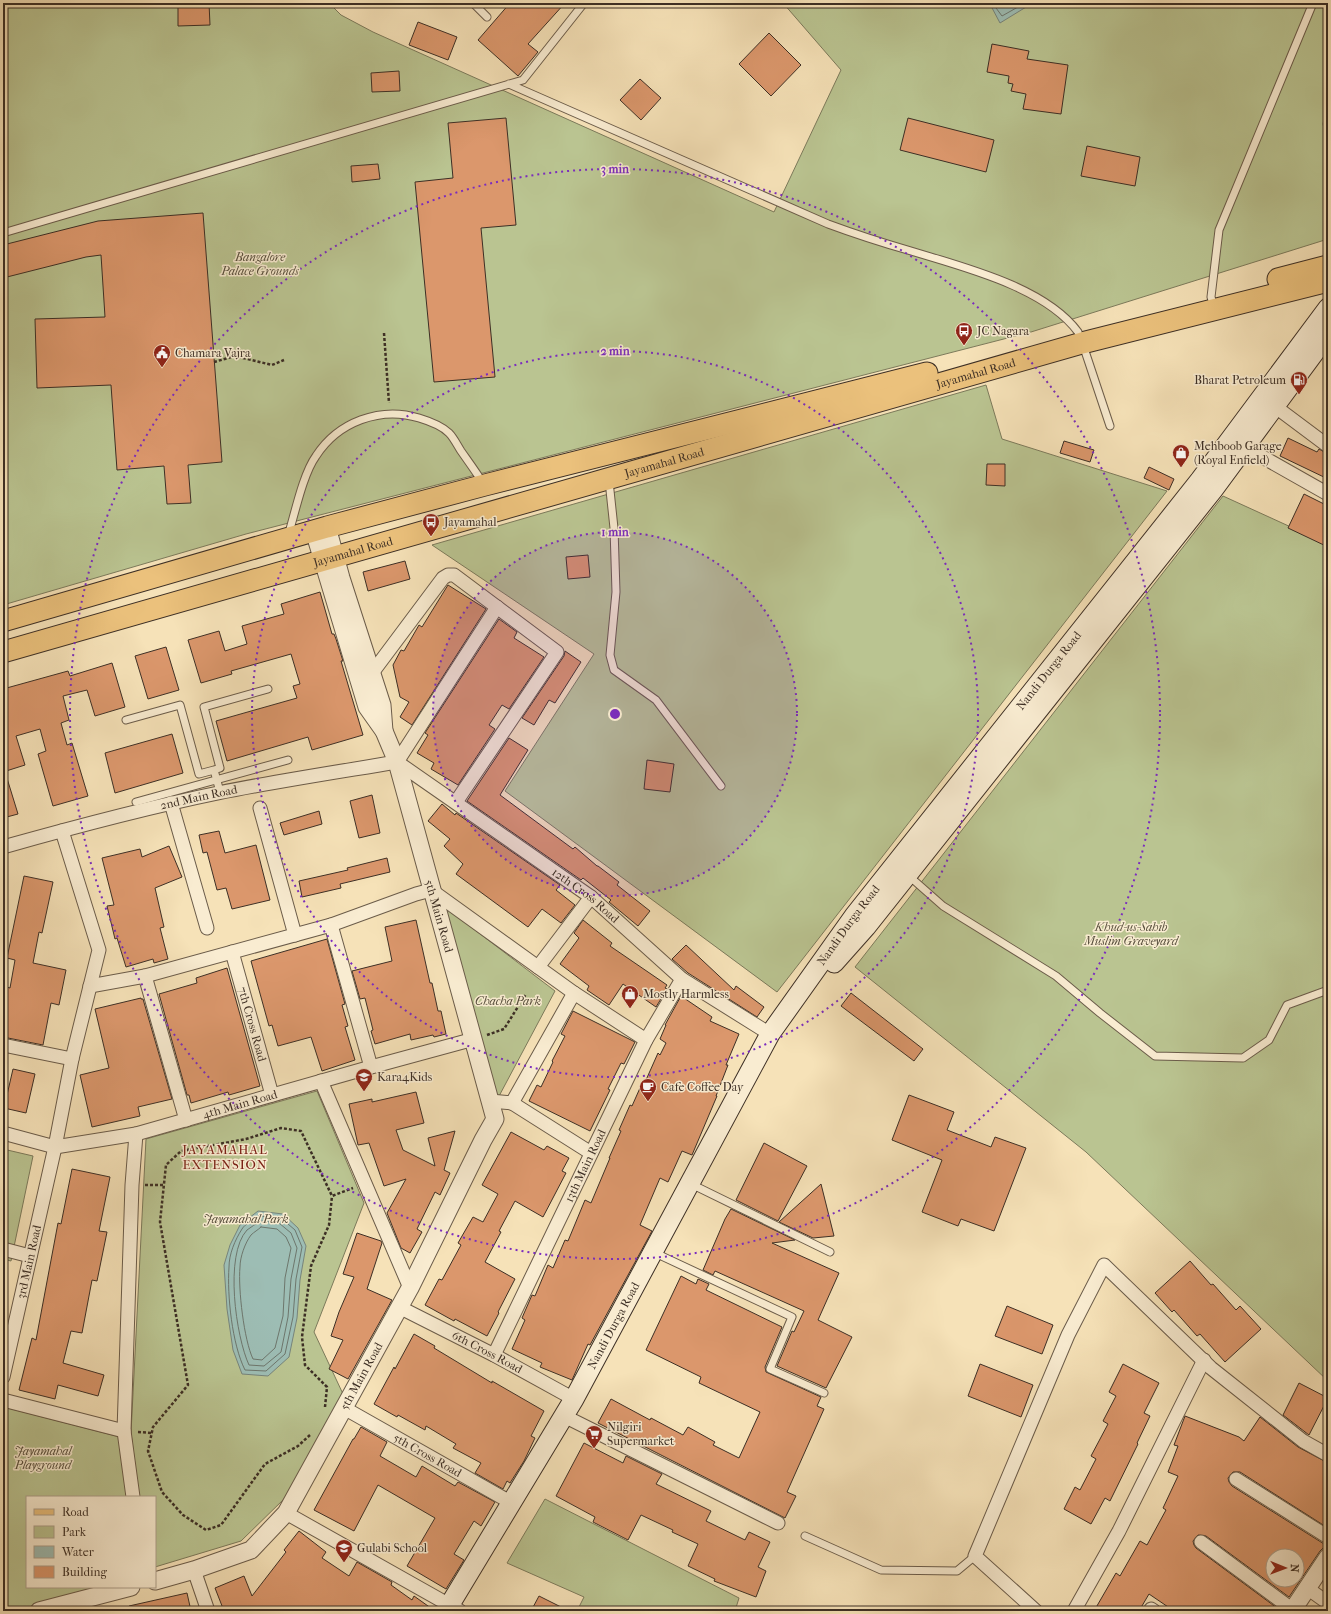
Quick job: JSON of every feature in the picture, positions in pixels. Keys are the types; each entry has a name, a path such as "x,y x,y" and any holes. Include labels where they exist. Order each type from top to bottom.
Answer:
{"main road":[{"name":"Jayamahal Road","path":"3,621 288,538 484,485 967,363 1080,337 1213,303 1328,266"},
{"name":"Jayamahal Road","path":"1213,303 1328,281"},
{"name":"Nandi Durga Road","path":"770,1034 866,927 1213,490 1245,446 1268,401 1328,308"},
{"name":"Nandi Durga Road","path":"452,1609 512,1502 574,1399 770,1034 854,916 1200,480 1328,334"},
{"name":"Jayamahal Road","path":"3,652 608,478 1080,337"}],"street":[{"path":"1268,401 1328,446"},
{"path":"1245,446 1328,494"},
{"path":"320,529 329,558"},
{"name":"5th Main Road","path":"329,558 372,673 382,705 384,731"},
{"name":"5th Main Road","path":"156,1581 194,1570 251,1550 286,1513 410,1288 483,1140 495,1119 397,762 384,731 367,707 329,558"},
{"path":"372,673 443,578 448,575 454,575 558,652 456,802"},
{"path":"397,762 498,607"},
{"name":"12th Cross Road","path":"397,762 591,897 682,979 770,1034"},
{"name":"2nd Main Road","path":"3,847 171,803 220,792 397,762"},
{"path":"171,803 207,928"},
{"path":"260,808 295,935"},
{"name":"3rd Main Road","path":"3,1377 55,1147 72,1059 99,950 62,831"},
{"path":"90,986 145,976 331,925 431,890 574,993 646,1040"},
{"path":"538,967 591,897"},
{"path":"331,925 371,1066"},
{"name":"7th Cross Road","path":"232,952 272,1095"},
{"path":"145,976 186,1120"},
{"name":"13th Main Road","path":"494,1355 646,1040 682,979"},
{"path":"512,1103 574,993"},
{"name":"4th Main Road","path":"3,1133 55,1147 136,1134 371,1066 474,1039"},
{"path":"3,1045 72,1059"},
{"path":"321,1081 410,1288"},
{"path":"490,1101 512,1103 591,1153"},
{"path":"133,1496 124,1431 132,1185 136,1134"},
{"path":"3,1249 30,1256"},
{"path":"1036,1611 975,1556 1068,1335 1104,1265 1204,1360 1303,1441 1328,1455"},
{"name":"6th Cross Road","path":"399,1307 494,1355 574,1399"},
{"path":"1074,1611 1119,1531 1204,1360"},
{"path":"3,1400 124,1431"},
{"name":"5th Cross Road","path":"344,1408 512,1502"},
{"path":"564,1416 778,1523"},
{"path":"1236,1479 1328,1537"},
{"path":"286,1513 452,1609"},
{"path":"1201,1542 1292,1611 1328,1557"},
{"path":"194,1570 208,1611"},
{"path":"45,1610 127,1588"},
{"path":"1307,1588 1328,1603"}],"lane":[{"path":"473,3 487,16"},
{"path":"3,233 523,80 584,3"},
{"path":"1213,303 1220,230 1313,3"},
{"path":"509,84 828,224 867,238 993,277 1018,288 1061,314 1080,337 1110,426"},
{"path":"288,538 309,469 324,445 339,431 370,416 390,414 411,416 425,419 437,425 449,433 484,485"},
{"path":"608,478 614,528 616,592 610,655 614,670 656,700 721,786"},
{"path":"126,720 180,705 199,774 220,768 204,707 268,689"},
{"path":"136,802 288,760"},
{"path":"214,770 220,792"},
{"path":"907,874 943,906 1056,976 1155,1056 1243,1058 1269,1040 1287,1005 1328,990"},
{"path":"689,1183 830,1252"},
{"path":"653,1252 792,1317 770,1369 824,1393"},
{"path":"805,1536 881,1570 957,1571 975,1556"}],"path":[{"path":"384,333 390,414"},
{"path":"214,362 235,356 272,366 284,360"},
{"path":"474,1039 504,1029 526,994"},
{"path":"313,1429 310,1435 298,1446 265,1464 221,1525 206,1530 183,1515 162,1492 148,1451 153,1427 188,1384 160,1222 166,1165 180,1151 246,1139 281,1128 301,1131 332,1196 329,1225 311,1266 302,1337 305,1365 327,1387 326,1405 323,1411"},
{"path":"332,1196 365,1183"},
{"path":"132,1185 164,1185"}],"green space":[{"name":"Bangalore Palace Grounds","path":"3,3 329,3 341,15 373,32 774,212 841,70 783,3 1328,3 1328,99 1323,124 1328,146 1328,239 1031,332 246,534 3,605"},
{"path":"986,385 1002,439 1167,491 777,992 505,791 594,654 432,545"},
{"name":"Khud-us-Sahib Muslim Graveyard","path":"1223,496 1328,544 1328,1381 1086,1152 855,967"},
{"name":"Chacha Park","path":"441,904 555,991 498,1098"},
{"name":"Jayamahal Park","path":"317,1091 364,1203 314,1332 343,1394 285,1498 241,1541 156,1567 156,1496 139,1496 131,1433 146,1139"},
{"path":"3,1149 33,1156 11,1261 3,1259"},
{"name":"Jayamahal Playground","path":"4,1407 120,1437 127,1496 26,1496 26,1588 99,1588 21,1611 3,1611"},
{"path":"545,1499 739,1598 735,1611 577,1611 584,1597 507,1563"}],"water":[{"path":"995,3 1031,4 1000,23 991,6"},
{"path":"258,1211 283,1214 298,1228 306,1246 300,1280 297,1318 289,1357 268,1376 242,1374 233,1350 227,1309 224,1265 230,1245 240,1225"}],"building":[{"path":"178,3 209,3 210,25 178,26"},
{"path":"510,3 565,3 528,44 538,52 518,76 478,40"},
{"path":"418,22 457,37 448,60 409,45"},
{"path":"769,33 801,65 771,96 739,64"},
{"path":"992,44 1029,51 1027,59 1068,65 1061,114 1023,109 1026,94 1011,91 1013,84 1008,83 1009,76 987,72"},
{"path":"399,71 400,91 372,92 371,73"},
{"path":"640,79 661,98 641,120 620,100"},
{"path":"506,118 516,225 481,228 495,377 434,382 415,182 453,178 448,123"},
{"path":"908,118 994,140 986,172 900,150"},
{"path":"1087,146 1140,157 1135,186 1081,176"},
{"path":"378,164 380,179 352,182 351,166"},
{"path":"203,213 222,462 188,465 191,503 167,504 164,466 117,470 111,385 37,388 35,319 105,317 101,255 86,257 3,278 3,245 98,221"},
{"path":"1288,438 1317,452 1319,449 1328,454 1328,479 1280,456"},
{"path":"1064,441 1094,450 1090,462 1060,453"},
{"path":"987,464 1005,464 1005,486 986,485"},
{"path":"1149,467 1174,479 1169,490 1144,478"},
{"path":"1304,494 1328,506 1328,547 1288,528"},
{"path":"588,555 590,577 568,579 566,557"},
{"path":"405,561 410,579 368,591 363,572"},
{"path":"448,585 486,609 412,725 400,717 409,702 400,697 393,665 401,650 404,651 419,625 422,627"},
{"path":"320,592 332,634 334,634 343,661 341,661 363,735 312,750 308,737 227,761 216,721 297,698 293,686 300,684 291,654 231,671 232,674 201,683 188,640 219,631 225,651 247,644 242,626 284,614 281,604"},
{"path":"499,619 517,632 514,638 544,657 509,709 502,705 489,725 495,729 458,785 431,769 434,763 417,753 428,735 425,733"},
{"path":"166,647 179,690 148,699 135,656"},
{"path":"565,651 581,662 555,703 549,700 534,725 522,718 564,656"},
{"path":"112,663 125,707 95,716 87,690 63,696 69,720 61,723 67,745 72,743 88,796 53,806 38,754 46,751 40,729 16,736 25,765 3,772 3,689 68,671 70,676"},
{"path":"172,734 183,773 115,793 105,753"},
{"path":"509,738 528,750 500,795 573,849 575,847 619,882 617,885 650,911 638,926 609,902 611,900 583,878 581,880 467,801"},
{"path":"647,760 674,764 670,792 644,789"},
{"path":"6,775 18,814 3,818 3,776"},
{"path":"372,795 380,833 359,838 350,801"},
{"path":"442,804 455,815 456,813 560,885 556,890 575,905 561,923 542,909 528,927 456,874 463,864 444,846 450,839 428,821"},
{"path":"319,811 322,824 284,835 280,823"},
{"path":"219,831 225,853 256,845 270,900 232,909 226,888 217,890 207,852 203,853 199,835"},
{"path":"169,846 182,877 155,888 164,927 160,928 168,959 154,963 153,959 126,967 117,938 115,939 107,906 114,905 102,858 140,849 142,857"},
{"path":"387,858 390,872 340,884 341,888 302,897 299,881 348,870 347,868"},
{"path":"24,876 53,882 42,933 39,932 33,963 66,970 59,1005 51,1003 43,1045 3,1037 3,986 10,988 15,960 7,958"},
{"path":"416,920 430,983 432,983 438,1011 441,1011 446,1034 434,1037 433,1035 411,1040 410,1034 375,1044 365,998 360,999 352,971 392,961 385,927"},
{"path":"583,920 612,943 610,946 667,985 665,988 667,989 656,1007 623,984 609,1005 587,990 589,986 560,964 579,938 574,933"},
{"path":"327,939 345,1004 342,1005 348,1026 345,1027 355,1060 322,1071 311,1037 278,1046 272,1025 269,1026 251,961"},
{"path":"686,945 734,990 736,986 764,1007 757,1017 688,973 672,959"},
{"path":"227,968 260,1086 229,1095 228,1092 191,1103 189,1095 187,1095 159,994 197,983 196,978"},
{"path":"851,993 923,1049 914,1061 841,1006"},
{"path":"681,996 712,1017 710,1021 739,1034 726,1065 728,1065 717,1096 692,1155 682,1151 668,1182 660,1178 640,1225 652,1231 590,1345 588,1344 572,1380 540,1367 542,1363 512,1349 525,1320 522,1318 532,1295 535,1296 548,1265 553,1268 565,1240 568,1241 585,1200 591,1203 621,1131 619,1130 630,1105 632,1106 640,1088 642,1089 658,1053 660,1055 666,1043 660,1039 665,1025"},
{"path":"141,998 143,999 172,1099 138,1107 140,1116 92,1127 80,1075 109,1068 95,1009"},
{"path":"573,1011 635,1042 624,1064 621,1063 590,1131 529,1101 537,1085 541,1087 565,1036 561,1034"},
{"path":"13,1069 35,1074 26,1113 4,1108"},
{"path":"416,1092 424,1123 396,1130 403,1150 435,1166 428,1138 455,1131 444,1170 450,1173 440,1195 435,1192 417,1229 422,1232 410,1253 401,1248 387,1213 406,1179 384,1186 369,1143 358,1145 349,1104 372,1099 372,1102"},
{"path":"909,1095 954,1112 947,1130 991,1147 995,1137 1026,1148 994,1231 961,1219 958,1226 922,1212 942,1160 892,1140"},
{"path":"511,1132 544,1150 547,1146 569,1158 562,1171 566,1173 543,1217 515,1201 499,1231 501,1232 485,1262 515,1279 487,1336 455,1319 454,1321 425,1305 439,1279 442,1280 461,1245 458,1243 473,1217 483,1222 498,1194 482,1185"},
{"path":"764,1143 807,1166 778,1221 736,1200"},
{"path":"72,1169 110,1177 99,1231 107,1232 97,1281 92,1280 82,1333 71,1331 63,1363 104,1375 98,1396 58,1385 55,1399 19,1390 32,1338 36,1340 58,1223 61,1224"},
{"path":"821,1184 834,1236 813,1238 779,1222"},
{"path":"731,1209 795,1240 772,1243 839,1273 818,1320 852,1337 826,1388 777,1366 792,1331 794,1332 804,1311 715,1271 713,1275 703,1270 725,1219"},
{"path":"357,1233 381,1241 382,1243 367,1289 392,1300 348,1379 329,1369 343,1340 331,1336 339,1312 354,1277 343,1274"},
{"path":"1190,1261 1236,1310 1240,1306 1261,1329 1225,1362 1200,1334 1197,1336 1174,1310 1172,1312 1155,1293"},
{"path":"681,1276 696,1284 698,1279 709,1284 706,1290 782,1327 765,1367 766,1372 821,1397 817,1406 824,1409 787,1492 796,1496 785,1518 598,1423 611,1399 650,1420 651,1418 683,1435 688,1427 715,1442 713,1445 739,1458 760,1412 699,1383 701,1377 646,1350"},
{"path":"1007,1306 1053,1325 1042,1354 995,1336"},
{"path":"414,1334 435,1346 434,1348 492,1383 492,1381 544,1411 531,1436 535,1438 524,1461 510,1483 507,1481 503,1489 475,1473 481,1463 453,1448 456,1444 426,1426 425,1430 374,1404"},
{"path":"980,1364 1033,1385 1021,1417 968,1396"},
{"path":"1123,1364 1159,1383 1144,1413 1150,1416 1137,1443 1138,1444 1110,1501 1105,1498 1091,1524 1064,1509 1075,1487 1080,1490 1096,1459 1091,1456 1108,1424 1103,1421 1116,1396 1109,1392"},
{"path":"1299,1383 1328,1398 1309,1435 1283,1415"},
{"path":"1185,1416 1239,1437 1244,1441 1260,1417 1298,1447 1328,1463 1328,1528 1240,1472 1233,1472 1228,1478 1232,1486 1324,1544 1328,1545 1328,1547 1323,1548 1320,1551 1305,1573 1305,1548 1265,1548 1265,1579 1206,1536 1198,1535 1193,1541 1196,1548 1281,1611 1174,1611 1149,1594 1139,1611 1094,1611 1116,1573 1120,1576 1140,1541 1147,1545 1166,1510 1163,1508 1178,1476 1168,1472 1178,1446 1174,1445"},
{"path":"361,1427 387,1442 380,1456 416,1477 422,1466 455,1486 458,1482 495,1502 481,1526 474,1521 454,1554 464,1560 446,1589 407,1566 435,1518 378,1485 354,1531 314,1510"},
{"path":"584,1443 623,1463 626,1456 662,1474 656,1484 711,1511 706,1521 745,1540 749,1532 770,1542 758,1567 766,1571 756,1597 714,1581 715,1579 688,1566 698,1544 672,1532 673,1530 641,1515 628,1540 593,1522 595,1517 556,1496"},
{"path":"299,1531 326,1552 322,1558 349,1576 357,1562 392,1582 391,1585 412,1600 414,1596 435,1611 224,1611 215,1588 244,1576 252,1596 286,1552 284,1550"},
{"path":"1277,1588 1295,1588 1289,1597"},
{"path":"187,1593 191,1611 130,1611 129,1606"},
{"path":"539,1596 569,1611 531,1611"}],"place":[{"name":"JC Nagara","path":"964,346"},
{"name":"Chamara Vajra","path":"162,368"},
{"name":"Bharat Petroleum","path":"1299,395"},
{"name":"Mehboob Garage (Royal Enfield)","path":"1181,468"},
{"name":"Jayamahal","path":"431,537"},
{"name":"Mostly Harmless","path":"630,1009"},
{"name":"Kara4Kids","path":"364,1092"},
{"name":"Cafe Coffee Day","path":"648,1102"},
{"name":"Nilgiri Supermarket","path":"594,1449"},
{"name":"Gulabi School","path":"344,1563"}],"district":[{"name":"JAYAMAHAL EXTENSION","path":"225,1156"}]}
